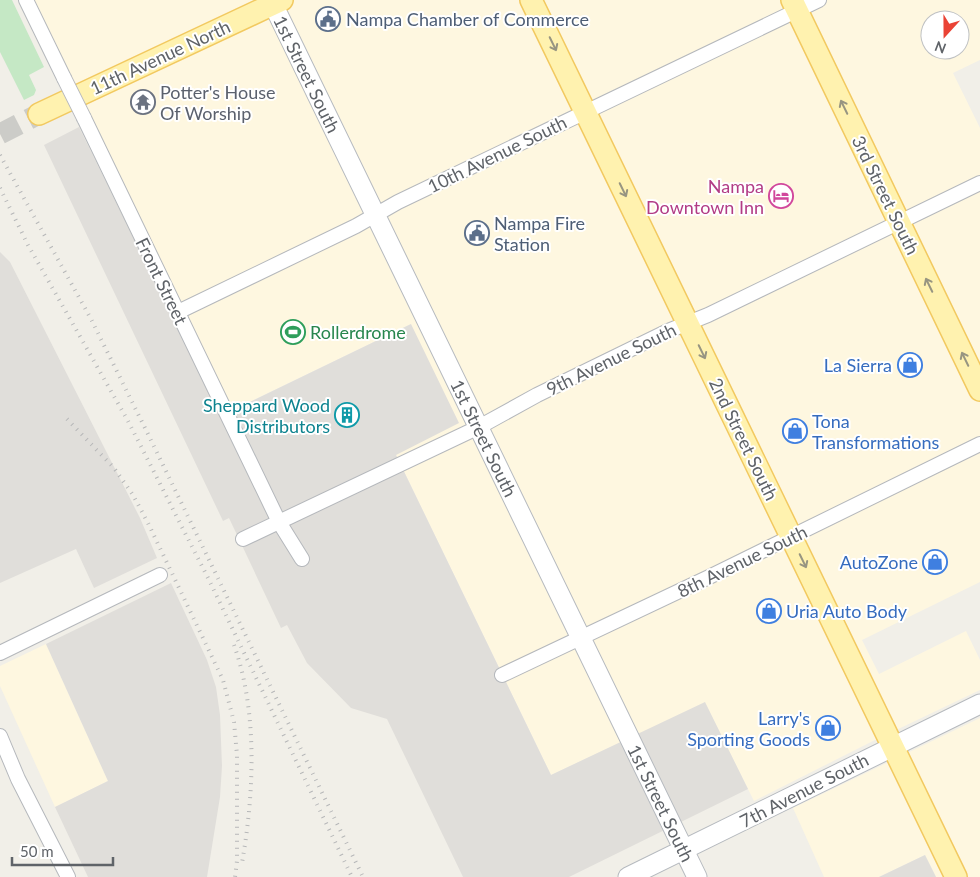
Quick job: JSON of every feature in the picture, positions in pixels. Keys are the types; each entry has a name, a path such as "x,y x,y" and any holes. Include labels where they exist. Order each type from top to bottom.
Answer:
{"main road":[{"name":"2nd Street South","path":"531,0 956,877"},
{"name":"11th Avenue North","path":"39,114 275,2"},
{"name":"3rd Street South","path":"795,5 980,390"}],"street":[{"name":"Front Street","path":"26,0 280,522 302,559"},
{"name":"10th Avenue South","path":"178,312 356,226 398,202 586,112 795,5 819,0"},
{"name":"1st Street South","path":"275,2 376,215 697,877"},
{"name":"9th Avenue South","path":"243,539 479,427 537,395 668,331 708,314 980,183"},
{"name":"8th Avenue South","path":"502,675 980,444"},
{"path":"0,653 160,574"},
{"name":"7th Avenue South","path":"628,877 980,704"},
{"path":"0,736 18,779 68,877"}],"shaded area":[{"path":"34,0 980,0 980,60 953,73 980,128 980,582 862,640 879,674 966,631 980,660 980,690 754,801 705,703 551,775 396,455 411,324 233,410"},
{"path":"79,127 221,416 411,324 459,423 396,455 551,775 705,702 748,789 569,877 463,877 387,719 351,708 307,663 287,625 281,628 229,518 223,521 44,145"},
{"path":"0,252 10,262 140,518 157,558 94,588 76,549 0,583"},
{"path":"171,583 207,660 216,687 220,715 222,766 220,797 207,877 88,877 55,807 108,781 46,644"},
{"path":"46,644 108,781 55,807 0,686 0,666"},
{"path":"980,718 980,877 936,877 925,855 879,877 824,877 793,808"},
{"path":"925,855 936,877 879,877"}],"green space":[{"path":"0,0 12,0 44,67 29,75 36,90 34,95 24,100 0,52"}],"tunnel":[{"path":"0,134 39,114"}],"railway":[{"path":"0,155 91,319 363,877"},
{"path":"0,188 28,245 128,421 209,580 352,877"},
{"path":"67,419 114,468 133,495 223,680 234,722 237,755 237,861 235,877"},
{"path":"234,645 242,671 247,698 252,753 249,809 242,863"}],"place":[{"name":"Nampa Chamber of Commerce","path":"328,19"},
{"name":"Potter's House Of Worship","path":"143,102"},
{"name":"Nampa Downtown Inn","path":"781,196"},
{"name":"Nampa Fire Station","path":"477,233"},
{"name":"Rollerdrome","path":"293,332"},
{"name":"La Sierra","path":"910,365"},
{"name":"Sheppard Wood Distributors","path":"347,415"},
{"name":"Tona Transformations","path":"795,431"},
{"name":"AutoZone","path":"935,562"},
{"name":"Uria Auto Body","path":"769,611"},
{"name":"Larry's Sporting Goods","path":"828,728"}]}
